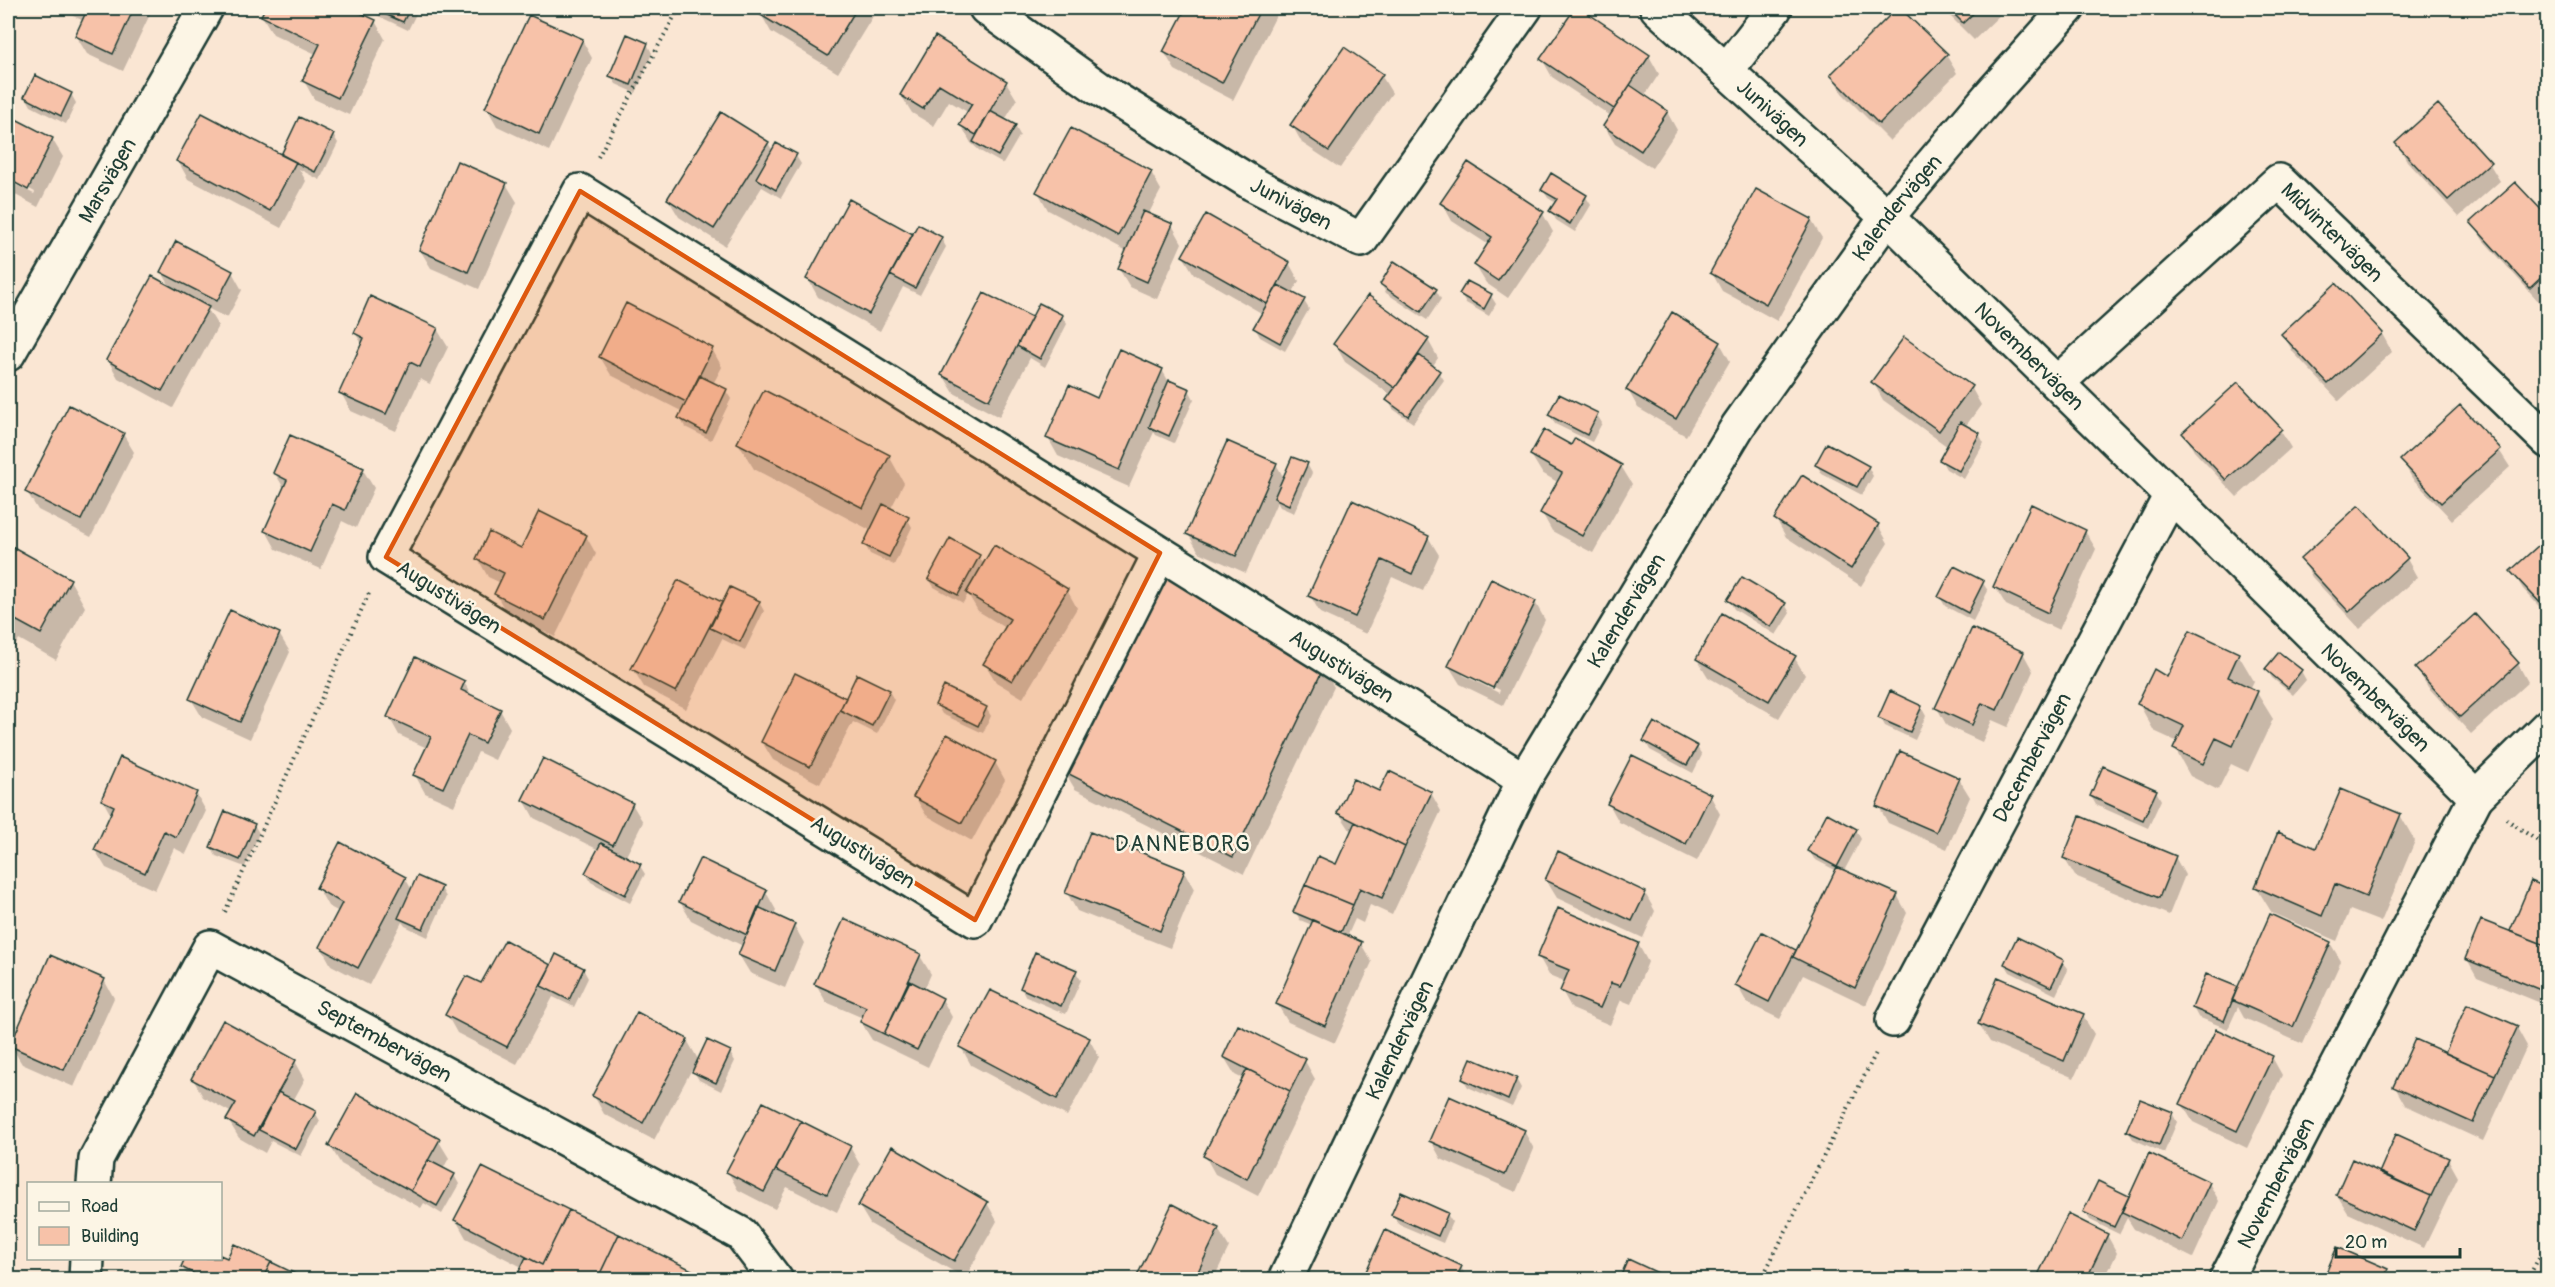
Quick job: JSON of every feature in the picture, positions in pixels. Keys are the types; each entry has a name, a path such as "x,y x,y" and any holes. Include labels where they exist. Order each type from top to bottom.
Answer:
{"street":[{"name":"Marsvägen","path":"8,354 206,8"},
{"name":"Junivägen","path":"986,8 1098,88 1253,184 1361,240 1525,8"},
{"name":"Junivägen","path":"1657,8 1887,218"},
{"path":"1726,71 1775,8"},
{"name":"Kalendervägen","path":"1285,1280 1524,780 1738,426 1887,218 1992,93 2068,8"},
{"name":"Midvintervägen","path":"2057,383 2278,182 2547,441"},
{"name":"Augustivägen","path":"1160,553 975,920 386,558 580,191 1524,780"},
{"name":"Novembervägen","path":"1887,218 2171,495 2476,798 2226,1280"},
{"name":"Decembervägen","path":"1893,1020 2171,495"},
{"path":"2476,798 2547,726"},
{"path":"94,1182 96,1159 210,947"},
{"name":"Septembervägen","path":"210,947 741,1234 776,1280"},
{"path":"86,1280 87,1260"}],"path":[{"path":"580,191 679,8"},
{"path":"210,947 386,558"},
{"path":"2476,798 2547,848"},
{"path":"1761,1280 1893,1020"},
{"path":"2527,1280 2547,1241"}],"highlighted area":[{"path":"580,191 1160,553 975,920 386,557"}],"building":[{"path":"82,8 134,8 113,54 75,36 87,10"},
{"path":"265,8 350,8 376,20 338,98 302,81 320,44 261,16"},
{"path":"371,8 410,8 403,22"},
{"path":"764,8 857,8 828,56 759,14"},
{"path":"1186,8 1261,8 1222,83 1163,52"},
{"path":"1575,8 1580,8 1650,55 1614,109 1540,59"},
{"path":"1897,8 1900,8 1948,54 1879,124 1830,75"},
{"path":"1948,8 1979,8 1963,23"},
{"path":"529,15 583,39 539,134 485,108"},
{"path":"627,34 648,43 631,85 609,76"},
{"path":"935,36 1007,81 976,135 959,125 972,104 939,84 923,109 900,95"},
{"path":"1344,47 1383,74 1329,151 1290,125"},
{"path":"35,75 72,93 61,116 24,97"},
{"path":"1630,85 1668,111 1641,151 1603,126"},
{"path":"2438,104 2491,162 2448,200 2395,143"},
{"path":"990,111 1016,125 998,156 973,142"},
{"path":"721,112 769,142 714,229 667,199"},
{"path":"202,113 296,162 270,211 176,161"},
{"path":"8,115 53,138 28,190 8,179"},
{"path":"299,117 334,134 315,172 281,155"},
{"path":"1071,128 1152,171 1118,236 1036,192"},
{"path":"776,143 797,154 776,190 756,178"},
{"path":"457,161 507,183 468,272 419,250"},
{"path":"1468,162 1544,212 1498,281 1474,265 1492,237 1440,203"},
{"path":"1551,173 1587,195 1570,224 1549,211 1557,199 1541,190"},
{"path":"2515,182 2548,217 2548,271 2530,288 2470,222"},
{"path":"1756,189 1812,219 1766,304 1710,273"},
{"path":"849,199 913,234 869,314 806,279"},
{"path":"1143,211 1173,224 1147,282 1118,269"},
{"path":"1206,214 1290,262 1267,304 1182,256"},
{"path":"918,224 942,237 915,288 890,275"},
{"path":"176,241 233,271 217,301 160,272"},
{"path":"1394,261 1437,289 1421,312 1380,284"},
{"path":"152,276 209,307 162,391 106,360"},
{"path":"1467,281 1492,294 1484,309 1459,294"},
{"path":"2336,283 2383,333 2328,384 2281,334"},
{"path":"1278,285 1305,299 1280,343 1253,328"},
{"path":"984,293 1032,317 989,400 941,375"},
{"path":"1368,295 1429,339 1395,388 1333,344"},
{"path":"370,296 438,328 420,367 410,362 386,414 339,393 364,338 354,333"},
{"path":"626,303 713,348 686,402 599,357"},
{"path":"1039,303 1063,315 1040,359 1017,346"},
{"path":"1672,312 1721,342 1676,419 1626,390"},
{"path":"1904,337 1972,386 1939,431 1871,382"},
{"path":"1119,349 1163,369 1119,470 1046,438 1069,385 1097,398"},
{"path":"1419,355 1440,371 1408,416 1386,400"},
{"path":"700,376 727,389 706,433 678,418"},
{"path":"1169,380 1190,389 1169,436 1149,427"},
{"path":"2238,382 2282,429 2226,480 2182,433"},
{"path":"764,390 890,455 863,508 737,443"},
{"path":"1559,394 1598,413 1587,435 1548,415"},
{"path":"69,405 124,433 81,520 25,492"},
{"path":"2460,405 2501,449 2441,503 2400,460"},
{"path":"1960,422 1980,433 1959,471 1939,460"},
{"path":"1544,430 1571,445 1575,438 1622,465 1582,536 1540,513 1562,473 1530,455"},
{"path":"290,435 364,468 345,510 332,504 310,552 264,531 287,480 273,473"},
{"path":"1227,441 1277,463 1236,556 1186,534"},
{"path":"1827,443 1869,466 1857,487 1815,465"},
{"path":"1292,457 1308,463 1289,505 1274,498"},
{"path":"1802,475 1879,524 1851,569 1774,519"},
{"path":"1352,500 1429,536 1412,574 1382,560 1355,617 1308,596"},
{"path":"883,504 909,517 889,557 863,545"},
{"path":"2031,504 2086,530 2048,613 1993,587"},
{"path":"2359,505 2408,558 2349,612 2300,559"},
{"path":"539,511 587,535 545,620 494,594 504,573 476,559 489,532 521,548"},
{"path":"2548,537 2548,611 2510,571"},
{"path":"950,538 980,555 958,595 928,579"},
{"path":"8,544 71,579 41,634 8,616"},
{"path":"994,545 1068,589 1012,681 983,664 1010,619 966,593"},
{"path":"1954,566 1984,581 1968,613 1938,597"},
{"path":"1167,571 1324,667 1233,857 1063,771"},
{"path":"1742,577 1786,603 1771,627 1727,600"},
{"path":"1491,579 1536,601 1493,688 1448,666"},
{"path":"678,580 722,602 676,692 631,669"},
{"path":"730,587 760,601 740,642 710,628"},
{"path":"230,610 280,633 240,722 189,699"},
{"path":"1722,613 1796,656 1769,701 1696,659"},
{"path":"2475,614 2519,663 2460,717 2415,668"},
{"path":"1972,628 2024,652 1997,710 1982,703 1972,725 1935,708"},
{"path":"2190,630 2239,653 2228,677 2258,691 2233,746 2216,738 2203,764 2173,749 2184,726 2137,704 2154,669 2167,677"},
{"path":"2279,652 2302,670 2288,688 2265,669"},
{"path":"415,657 465,681 461,690 501,709 484,743 468,735 443,788 413,775 431,737 387,717"},
{"path":"795,673 846,698 810,767 761,742"},
{"path":"857,674 890,690 872,726 840,710"},
{"path":"944,686 987,707 978,726 935,705"},
{"path":"1890,691 1922,706 1910,732 1878,718"},
{"path":"1654,722 1698,746 1687,765 1643,741"},
{"path":"947,734 996,761 962,823 913,797"},
{"path":"1900,751 1960,778 1936,832 1876,806"},
{"path":"1632,755 1711,794 1686,844 1607,804"},
{"path":"120,757 197,792 176,837 164,831 145,873 94,850 114,806 101,800"},
{"path":"543,758 633,803 613,845 522,800"},
{"path":"2103,766 2157,790 2143,820 2090,796"},
{"path":"1389,771 1432,792 1405,847 1337,813 1353,779 1379,791"},
{"path":"2341,789 2401,814 2366,897 2335,884 2322,916 2255,887 2278,832 2316,848"},
{"path":"225,811 255,824 240,860 210,847"},
{"path":"1827,813 1857,829 1837,867 1807,851"},
{"path":"2080,816 2176,856 2159,898 2063,858"},
{"path":"1355,822 1405,847 1382,898 1360,888 1353,905 1305,885 1318,856 1336,864"},
{"path":"1090,832 1185,870 1160,931 1065,893"},
{"path":"340,842 406,877 358,968 319,947 342,903 316,888"},
{"path":"601,843 641,864 625,895 585,873"},
{"path":"1558,851 1646,892 1632,921 1545,880"},
{"path":"700,858 767,890 747,935 679,902"},
{"path":"1837,867 1898,894 1855,988 1793,957"},
{"path":"417,876 442,887 423,929 398,918"},
{"path":"2531,881 2548,888 2548,946 2510,931"},
{"path":"1305,885 1353,905 1341,932 1293,912"},
{"path":"758,907 795,924 775,971 738,955"},
{"path":"1558,908 1639,943 1620,986 1611,983 1600,1008 1560,991 1569,970 1537,957"},
{"path":"2270,914 2331,942 2293,1027 2232,1000"},
{"path":"844,919 921,954 884,1034 860,1022 866,1007 814,984"},
{"path":"1313,920 1362,942 1325,1026 1276,1004"},
{"path":"2481,920 2548,946 2548,978 2543,991 2465,959"},
{"path":"1762,932 1796,950 1769,1002 1735,985"},
{"path":"2017,937 2064,960 2051,987 2004,964"},
{"path":"505,940 551,965 507,1047 445,1015 466,976 481,983"},
{"path":"1035,952 1077,970 1061,1006 1020,988"},
{"path":"556,954 584,968 569,1000 541,986"},
{"path":"50,955 105,979 64,1070 10,1046"},
{"path":"2206,974 2238,987 2224,1021 2192,1008"},
{"path":"1998,977 2084,1014 2064,1061 1978,1024"},
{"path":"910,981 943,998 917,1050 884,1034"},
{"path":"990,990 1090,1038 1057,1099 959,1047"},
{"path":"2467,1004 2518,1026 2495,1075 2445,1053"},
{"path":"637,1012 688,1039 643,1123 592,1096"},
{"path":"223,1020 296,1060 254,1136 226,1120 236,1103 191,1079"},
{"path":"1238,1025 1306,1059 1290,1091 1223,1057"},
{"path":"2216,1029 2273,1056 2237,1131 2180,1104"},
{"path":"2415,1039 2495,1075 2473,1123 2393,1087"},
{"path":"707,1040 731,1051 716,1083 692,1072"},
{"path":"1471,1058 1517,1078 1508,1100 1462,1079"},
{"path":"1247,1069 1290,1091 1247,1179 1203,1156"},
{"path":"278,1092 316,1111 296,1149 259,1130"},
{"path":"357,1093 440,1139 411,1191 328,1146"},
{"path":"1449,1096 1525,1130 1505,1175 1429,1141"},
{"path":"2140,1099 2173,1112 2159,1145 2126,1131"},
{"path":"763,1102 801,1121 764,1192 726,1172"},
{"path":"801,1121 851,1146 827,1194 776,1170"},
{"path":"2396,1134 2449,1158 2431,1196 2379,1173"},
{"path":"892,1146 988,1202 954,1261 858,1206"},
{"path":"2149,1153 2210,1182 2182,1241 2122,1212"},
{"path":"2352,1159 2431,1196 2414,1231 2336,1195"},
{"path":"428,1160 455,1174 437,1206 411,1191"},
{"path":"482,1167 569,1210 542,1265 454,1220"},
{"path":"2098,1181 2129,1196 2114,1227 2083,1212"},
{"path":"1401,1192 1448,1213 1438,1236 1391,1215"},
{"path":"1172,1204 1219,1228 1194,1280 1135,1280"},
{"path":"569,1210 619,1234 597,1280 515,1280 526,1257 542,1265"},
{"path":"2068,1214 2108,1234 2086,1280 2043,1280 2037,1277"},
{"path":"1385,1230 1462,1266 1455,1280 1363,1278"},
{"path":"619,1234 710,1279 597,1280"},
{"path":"234,1244 271,1262 262,1280 201,1280 202,1278 181,1267 184,1260 222,1260 222,1256 227,1258"},
{"path":"2337,1247 2388,1269 2383,1280 2323,1280"},
{"path":"1628,1259 1673,1280 1619,1280"},
{"path":"271,1262 304,1278 303,1280 262,1280"}],"district":[{"name":"DANNEBORG","path":"1183,843"}]}
